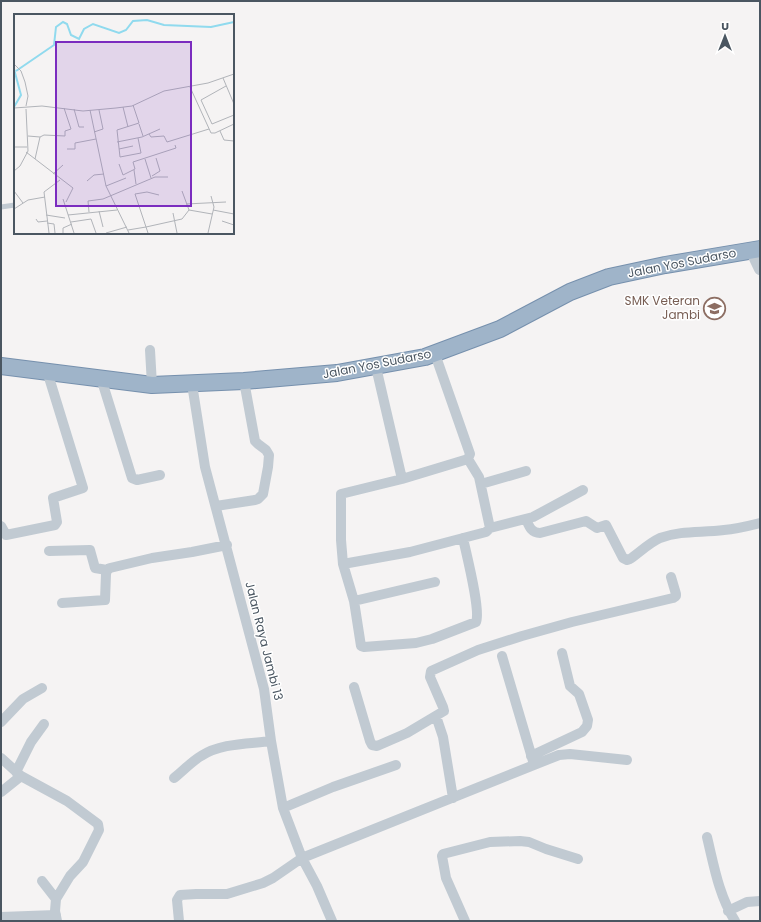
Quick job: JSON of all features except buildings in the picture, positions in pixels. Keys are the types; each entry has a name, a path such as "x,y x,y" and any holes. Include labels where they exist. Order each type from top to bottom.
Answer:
{"highway":[{"name":"Jalan Yos Sudarso","path":"1,366 152,385 244,381 337,373 435,354 500,329 570,292 609,277 665,265 756,250"}],"street":[{"path":"756,250 760,269"},
{"path":"150,350 152,385"},
{"path":"435,354 470,454 468,459 479,477 490,528"},
{"path":"376,366 402,479"},
{"path":"1,526 6,535 55,525 57,522 53,498 83,488 47,371"},
{"path":"101,378 132,478 137,480 160,476"},
{"path":"216,506 255,500 261,496 265,487 269,455 266,450 255,441 244,381"},
{"name":"Jalan Raya Jambi 13","path":"192,384 205,467 227,545 264,689 271,741 284,808 302,858 317,886 332,921"},
{"path":"463,538 478,615 476,622 432,639 416,643 361,646 354,601 343,564 340,504 342,492 402,479 468,459"},
{"path":"480,484 526,471"},
{"path":"343,564 410,552 486,532 490,528 533,517 583,490"},
{"path":"526,519 531,530 535,533 586,521 597,528 606,525 623,558 627,560 660,538 678,533 701,530 724,530 760,523"},
{"path":"49,551 90,550 95,568 107,570 152,558 227,545"},
{"path":"62,603 105,600 107,570"},
{"path":"354,687 370,741 374,746 407,733 442,713 444,709 430,677 431,671 478,650 522,636 572,622 673,598 676,594 671,578"},
{"path":"354,601 435,582"},
{"path":"179,921 177,900 180,895 227,894 274,878 302,858 453,798 533,760 582,732 587,726 588,720 579,694 570,686 562,653"},
{"path":"502,656 533,760"},
{"path":"1,722 23,699 42,688"},
{"path":"436,716 443,737 453,798"},
{"path":"1,792 18,774 31,742 44,724"},
{"path":"174,778 196,759 214,749 271,741"},
{"path":"533,760 564,754 627,760"},
{"path":"1,758 18,774 66,801 98,824 98,830 83,862 70,876 56,899 56,918 1,917"},
{"path":"284,808 332,787 396,764"},
{"path":"707,837 723,898 735,921"},
{"path":"465,921 446,878 442,856 443,854 490,842 513,841 529,842 546,850 578,859"},
{"path":"42,881 56,899"},
{"path":"728,910 747,902 760,901"}],"lane":[{"path":"1,207 14,205"}],"place":[{"name":"SMK Veteran Jambi","path":"715,308"}]}
